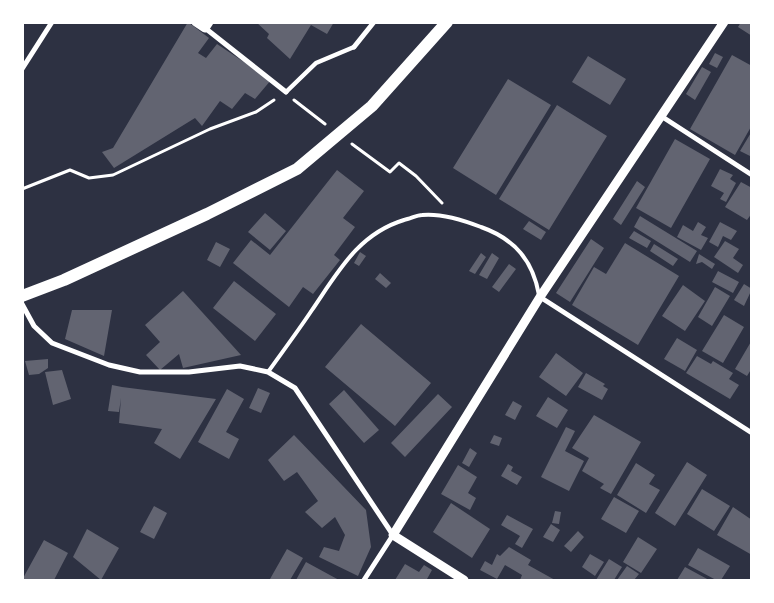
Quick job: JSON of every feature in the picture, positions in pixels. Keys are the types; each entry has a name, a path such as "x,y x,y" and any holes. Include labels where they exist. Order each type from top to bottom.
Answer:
{"main road":[{"path":"22,296 64,280 190,222 297,169 372,106 447,22"}],"street":[{"path":"22,69 52,22"},
{"path":"196,22 207,25 286,92 316,63 354,48 374,22"},
{"path":"364,580 394,535 540,297 724,22"},
{"path":"662,116 752,175"},
{"path":"540,297 752,433"},
{"path":"22,304 34,326 52,343 109,365 140,372 189,372 240,366 268,372 295,388 394,535 464,580"}],"lane":[{"path":"268,372 358,246 384,226 422,215 457,218 487,229 516,247 536,275 540,297"}],"path":[{"path":"22,189 70,170 89,178 113,175 210,129 256,112 286,92"},
{"path":"416,176 457,218"}],"building":[{"path":"188,22 209,38 198,53 206,58 217,44 271,80 255,99 245,93 232,109 220,101 202,126 195,118 114,168 102,152 113,148"},
{"path":"256,22 334,22 327,34 311,25 290,59 267,38 269,34"},
{"path":"741,22 752,22 752,36 738,27"},
{"path":"715,53 723,57 717,68 709,64"},
{"path":"732,55 752,66 752,125 735,155 690,129"},
{"path":"588,56 626,79 610,105 572,82"},
{"path":"702,67 711,72 695,100 686,94"},
{"path":"508,79 551,105 496,195 453,168"},
{"path":"557,105 607,136 549,230 499,199"},
{"path":"752,131 752,157 740,151"},
{"path":"675,139 710,159 671,228 636,208"},
{"path":"720,169 733,175 730,179 736,183 726,202 720,199 724,193 711,186"},
{"path":"337,170 364,191 343,218 355,227 334,255 340,260 313,294 303,287 289,307 233,263 251,240 270,255"},
{"path":"637,181 645,187 621,225 613,219"},
{"path":"741,182 752,188 752,213 747,220 725,207"},
{"path":"265,213 286,231 270,250 248,232"},
{"path":"640,216 697,251 690,262 634,227"},
{"path":"529,221 546,232 541,240 523,229"},
{"path":"698,222 706,227 701,235 708,238 701,250 677,237 683,225 693,231"},
{"path":"720,222 737,231 731,240 723,236 718,247 709,242"},
{"path":"634,231 651,241 647,248 629,238"},
{"path":"591,239 604,248 570,302 556,293"},
{"path":"725,241 739,249 733,258 743,265 738,273 714,257"},
{"path":"216,242 230,249 220,267 207,260"},
{"path":"625,243 679,276 638,345 572,305 594,267 606,274"},
{"path":"654,244 678,259 673,266 650,251"},
{"path":"360,252 366,256 359,266 354,263"},
{"path":"481,253 486,257 475,274 469,271"},
{"path":"492,253 499,258 487,279 479,275"},
{"path":"699,254 715,264 712,269 702,262 696,264"},
{"path":"509,264 516,269 499,292 492,287"},
{"path":"718,271 739,282 733,293 712,282"},
{"path":"380,273 391,283 386,288 375,279"},
{"path":"234,281 276,314 255,341 213,308"},
{"path":"744,284 752,289 744,306 734,300"},
{"path":"683,285 705,301 685,331 662,316"},
{"path":"715,287 730,296 712,326 698,317"},
{"path":"183,291 241,355 183,368 179,354 160,370 146,355 160,342 145,325"},
{"path":"72,310 112,310 104,356 65,339"},
{"path":"724,315 744,327 723,363 702,351"},
{"path":"361,324 431,383 395,426 325,367"},
{"path":"677,338 697,350 685,371 664,359"},
{"path":"752,340 752,368 747,376 735,369"},
{"path":"556,353 583,373 566,396 539,377"},
{"path":"697,356 711,364 713,361 733,373 729,379 739,385 730,399 686,373"},
{"path":"48,359 48,368 39,374 29,375 25,361"},
{"path":"62,370 71,399 53,405 45,372"},
{"path":"586,373 605,384 603,386 608,389 602,400 578,387"},
{"path":"112,385 216,399 180,459 154,443 162,429 119,423 121,398 119,412 108,411"},
{"path":"258,388 270,393 261,413 249,408"},
{"path":"227,389 244,399 226,432 239,439 229,459 198,442"},
{"path":"344,390 379,430 364,443 329,404"},
{"path":"438,394 452,407 405,457 391,443"},
{"path":"548,397 568,410 557,428 536,416"},
{"path":"513,401 522,406 515,420 505,415"},
{"path":"594,415 641,442 611,494 600,488 604,484 582,471 589,458 572,448"},
{"path":"566,427 575,431 565,451 584,461 569,491 541,477"},
{"path":"294,435 366,510 371,547 358,576 319,557 324,547 339,551 345,535 335,517 322,528 305,512 318,501 297,472 284,481 268,460"},
{"path":"494,435 502,438 499,446 490,443"},
{"path":"470,448 477,453 469,467 462,463"},
{"path":"687,462 707,475 675,526 655,513"},
{"path":"636,463 655,475 649,484 660,490 646,513 617,495"},
{"path":"508,464 513,467 511,471 522,477 517,485 501,476"},
{"path":"458,465 477,477 468,493 476,498 470,510 441,494"},
{"path":"702,489 730,506 714,531 687,514"},
{"path":"614,497 639,511 626,533 601,519"},
{"path":"451,503 490,529 472,558 433,532"},
{"path":"154,506 167,513 154,539 140,532"},
{"path":"733,507 752,520 752,555 717,535"},
{"path":"555,511 561,512 559,524 552,523"},
{"path":"507,515 533,529 522,548 515,544 520,536 501,525"},
{"path":"551,524 560,530 553,542 543,537"},
{"path":"87,529 119,548 101,580 73,557"},
{"path":"578,531 584,537 571,552 564,546"},
{"path":"638,537 657,549 641,573 623,562"},
{"path":"44,540 68,553 54,580 22,580"},
{"path":"509,547 531,560 528,565 555,580 520,580 522,575 505,565 497,579 480,570 485,561 492,565 497,554 500,556"},
{"path":"698,548 730,566 721,580 716,580 688,565"},
{"path":"287,549 303,558 290,580 270,579"},
{"path":"590,554 604,562 595,576 582,567"},
{"path":"609,559 622,567 614,580 596,580"},
{"path":"306,562 339,580 296,580"},
{"path":"405,564 419,572 424,565 432,570 427,579 429,580 395,580"},
{"path":"627,566 639,574 634,580 617,580"},
{"path":"685,567 709,580 677,580"}]}
